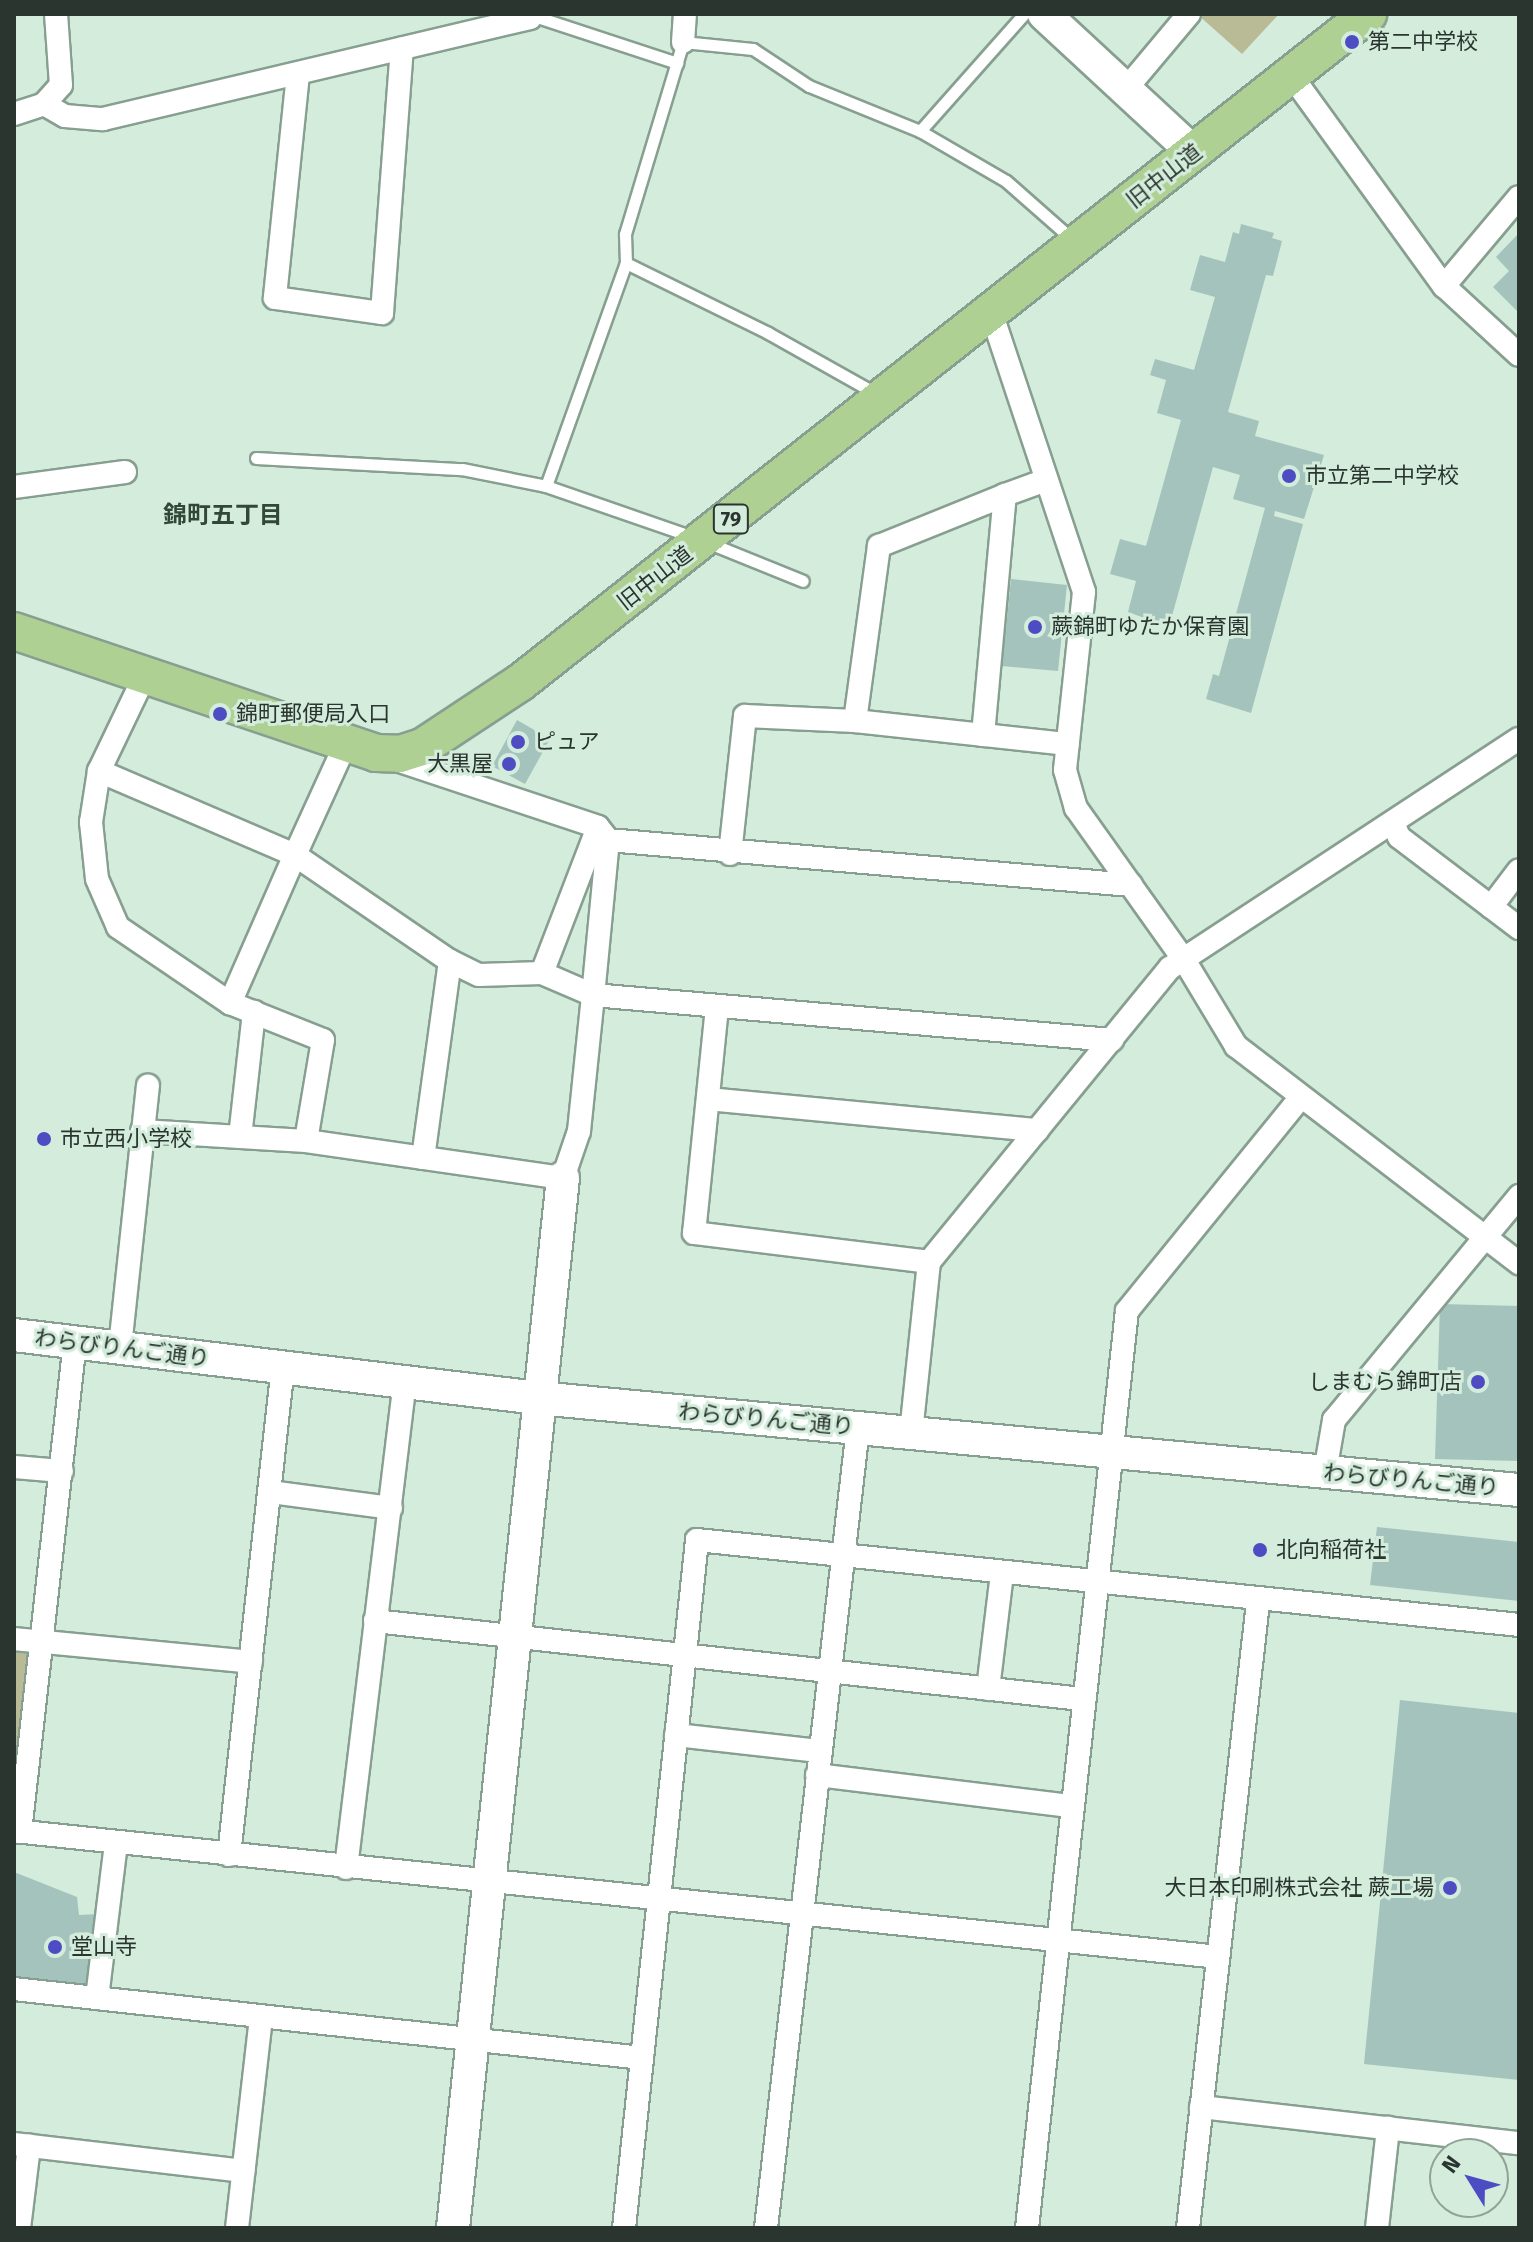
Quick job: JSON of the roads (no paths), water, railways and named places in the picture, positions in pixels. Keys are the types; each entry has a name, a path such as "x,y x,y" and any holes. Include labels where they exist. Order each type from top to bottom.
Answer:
{"main road":[{"name":"旧中山道","path":"14,631 361,748 400,754 448,734 703,541 1368,14"}],"street":[{"path":"14,114 44,104 61,85 56,14"},
{"path":"680,52 685,14"},
{"path":"1044,14 1194,153"},
{"path":"1126,89 1189,14"},
{"path":"44,104 65,116 103,119 530,16"},
{"path":"298,74 275,298 382,313 402,49"},
{"path":"1291,75 1444,286 1519,355"},
{"path":"1444,286 1519,197"},
{"path":"991,312 1084,592 1065,770 1076,808 1186,963 1236,1046 1519,1263"},
{"path":"14,487 125,472"},
{"path":"855,721 879,546 1046,480"},
{"path":"983,735 1005,495"},
{"path":"146,673 99,771 91,822 97,879 118,927 230,1003 323,1040 306,1141"},
{"path":"730,854 745,716 855,721 1068,744"},
{"path":"911,1433 929,1262 1170,968 1186,963 1519,739"},
{"path":"230,1003 295,855 361,748 603,833 730,854 1131,885"},
{"path":"99,771 295,855 450,961 479,975 542,973 593,995 1112,1040"},
{"path":"1394,825 1399,837 1519,928"},
{"path":"542,973 603,833"},
{"path":"453,2228 563,1178 579,1131 593,995 603,833"},
{"path":"1491,907 1519,870"},
{"path":"423,1158 450,961"},
{"path":"717,1007 694,1233 929,1262"},
{"path":"240,1137 254,1012"},
{"path":"120,1347 148,1085"},
{"path":"1027,2228 1082,1699 1127,1311 1300,1098"},
{"path":"708,1099 1038,1130"},
{"path":"142,1131 306,1141 563,1178"},
{"path":"1325,1472 1334,1420 1519,1196"},
{"name":"わらびりんご通り","path":"14,1335 538,1398 1519,1490"},
{"path":"75,1342 44,1643 17,1832 658,1902 1218,1957"},
{"path":"229,1855 283,1367"},
{"path":"346,1868 405,1382"},
{"path":"766,2228 858,1428"},
{"path":"14,1467 62,1471"},
{"path":"271,1492 391,1508"},
{"path":"624,2228 697,1540 1258,1602 1519,1625"},
{"path":"988,1689 1002,1573"},
{"path":"1188,2228 1258,1602"},
{"path":"375,1621 1082,1699"},
{"path":"14,1639 251,1662"},
{"path":"676,1735 819,1751"},
{"path":"817,1775 1071,1806"},
{"path":"97,1998 116,1843"},
{"path":"14,1989 642,2058"},
{"path":"237,2228 261,2016"},
{"path":"1201,2107 1519,2143"},
{"path":"1377,2228 1388,2128"},
{"path":"19,2228 22,2145 243,2171"}],"lane":[{"path":"920,131 1024,14"},
{"path":"530,16 680,52 753,49 809,86 920,131 1006,181 1077,244"},
{"path":"546,486 626,263 625,234 680,52"},
{"path":"626,263 768,333 883,398"},
{"path":"256,458 462,469 546,486 703,541 803,581"}],"place":[{"name":"第二中学校","path":"1352,42"},
{"name":"市立第二中学校","path":"1289,476"},
{"name":"蕨錦町ゆたか保育園","path":"1035,627"},
{"name":"錦町郵便局入口","path":"220,714"},
{"name":"ピュア","path":"518,742"},
{"name":"大黒屋","path":"509,764"},
{"name":"市立西小学校","path":"44,1139"},
{"name":"しまむら錦町店","path":"1478,1382"},
{"name":"北向稲荷社","path":"1260,1550"},
{"name":"大日本印刷株式会社 蕨工場","path":"1450,1888"},
{"name":"堂山寺","path":"55,1947"}],"district":[{"name":"錦町五丁目","path":"223,516"}]}
